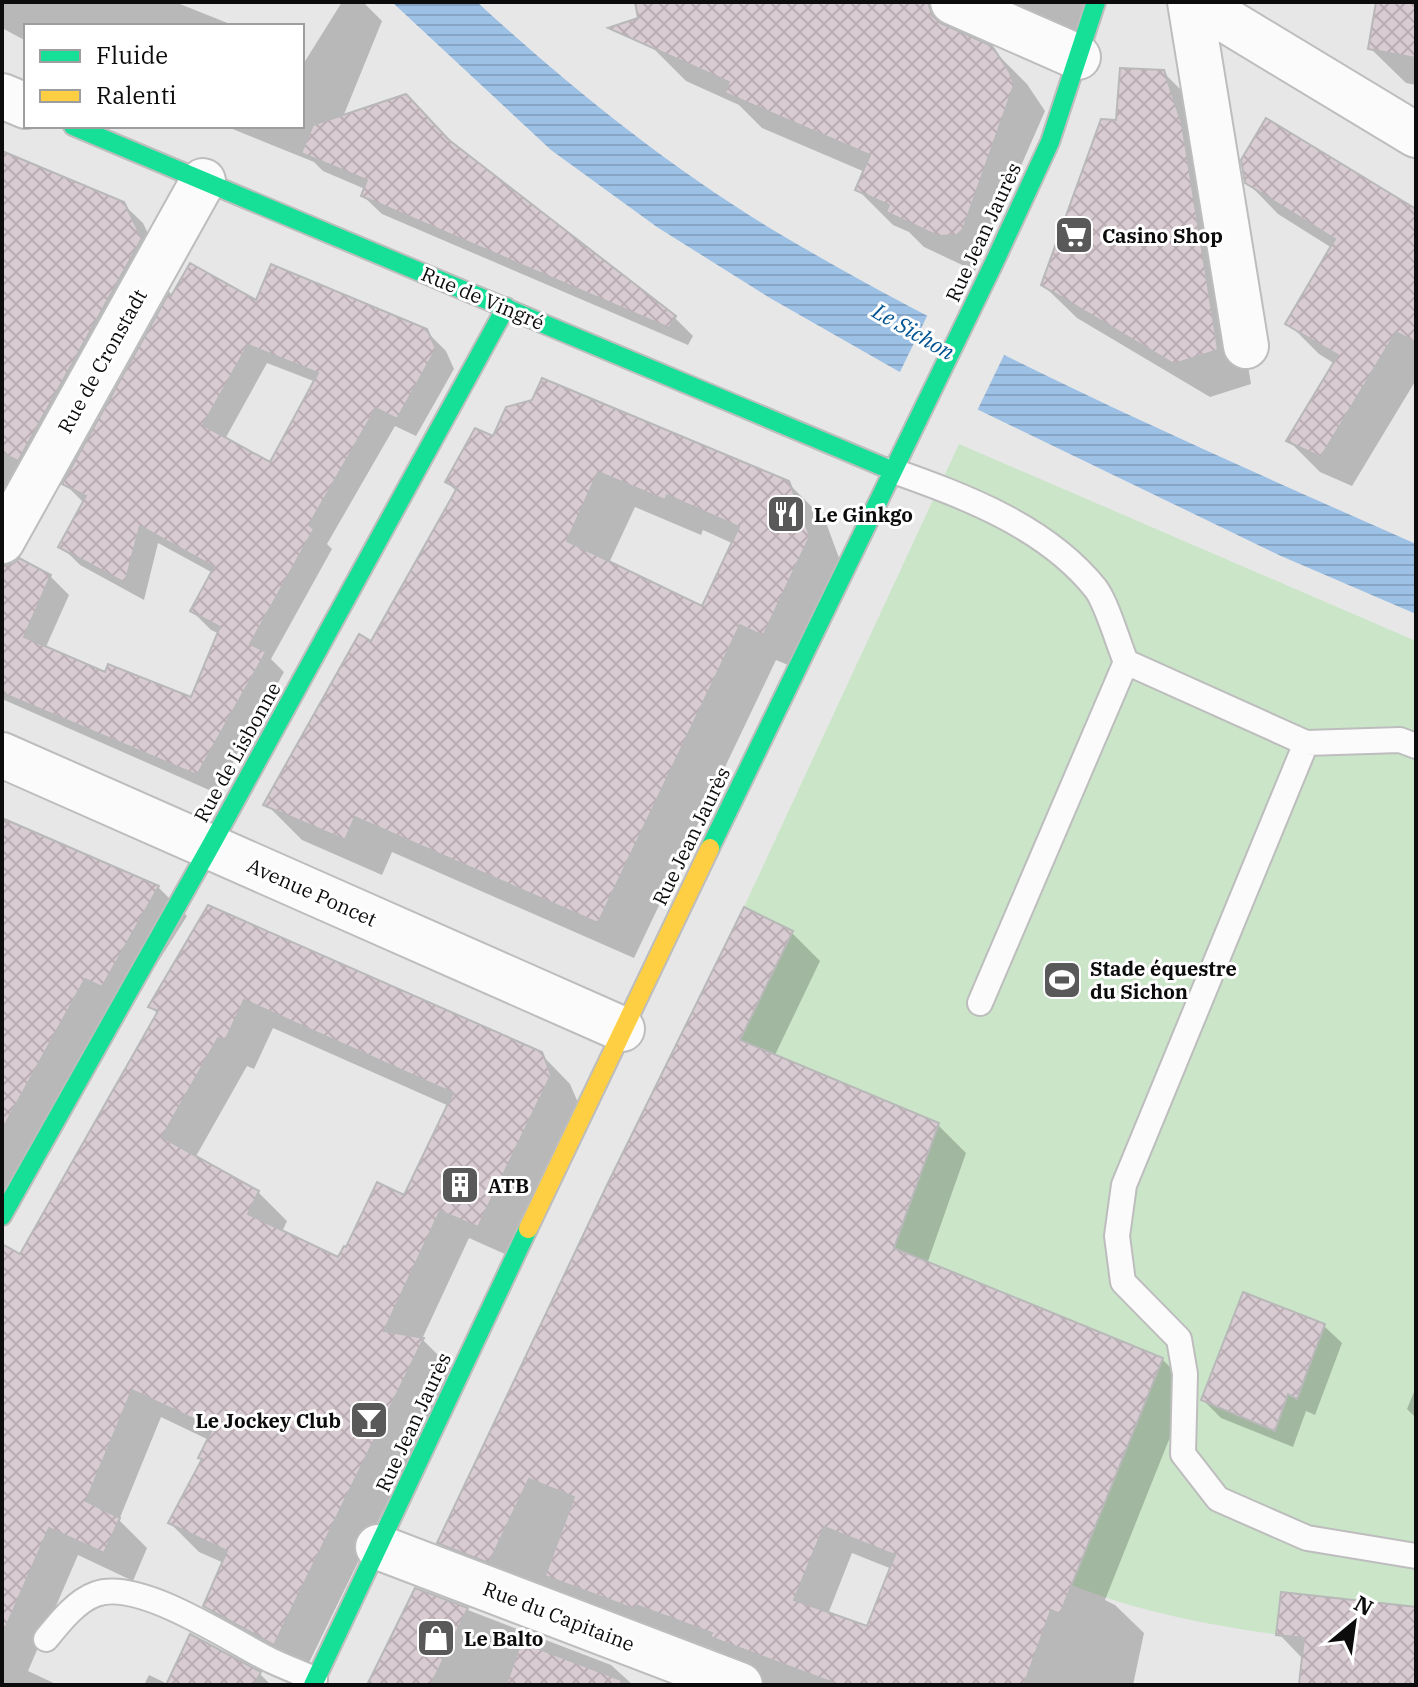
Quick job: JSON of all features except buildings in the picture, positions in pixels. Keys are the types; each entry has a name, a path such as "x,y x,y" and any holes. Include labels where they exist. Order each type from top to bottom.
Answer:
{"street":[{"path":"953,2 1078,57"},
{"name":"Rue Jean Jaurès","path":"314,1682 622,1029 994,263 1050,142 1096,2"},
{"path":"1193,2 1416,135"},
{"path":"1193,2 1246,346"},
{"path":"2,96 24,105"},
{"name":"Rue de Vingré","path":"78,128 891,470"},
{"name":"Rue de Cronstadt","path":"2,541 203,181"},
{"name":"Rue de Lisbonne","path":"2,1216 210,847 506,307"},
{"name":"Avenue Poncet","path":"2,755 622,1029"},
{"name":"Rue du Capitaine","path":"378,1547 740,1685"}],"lane":[{"path":"891,470 951,491 1048,541 1097,591 1126,662 1306,743 1400,740 1416,746"},
{"path":"980,1003 1126,662"},
{"path":"1306,743 1124,1185 1117,1236 1123,1282 1179,1339 1185,1374 1183,1454 1218,1499 1307,1538 1416,1556"},
{"path":"46,1639 67,1614 96,1594 120,1592 159,1601 314,1682"}],"green space":[{"name":"Stade équestre du Sichon","path":"959,444 1416,641 1416,1650 1196,1621 1110,1599 1069,1584 600,1200 744,907"}],"water":[{"name":"Le Sichon","path":"392,2 477,2 627,129 707,187 790,240 942,324 1098,401 1416,544 1416,614 1281,556 898,371 770,298 657,227 551,150"}],"pier":[{"path":"929,312 1006,351 976,413 898,376"}],"traffic: fast":[{"path":"710,848 1050,142 1096,2"},
{"path":"78,128 891,470"},
{"path":"2,1216 210,847 506,307"},
{"path":"313,1685 528,1229"}],"traffic: slow":[{"path":"528,1229 710,848"}],"place":[{"name":"Casino Shop","path":"1074,235"},
{"name":"Le Ginkgo","path":"786,514"},
{"name":"Stade équestre du Sichon","path":"1062,980"},
{"name":"ATB","path":"460,1185"},
{"name":"Le Jockey Club","path":"369,1420"},
{"name":"Le Balto","path":"436,1638"}]}
